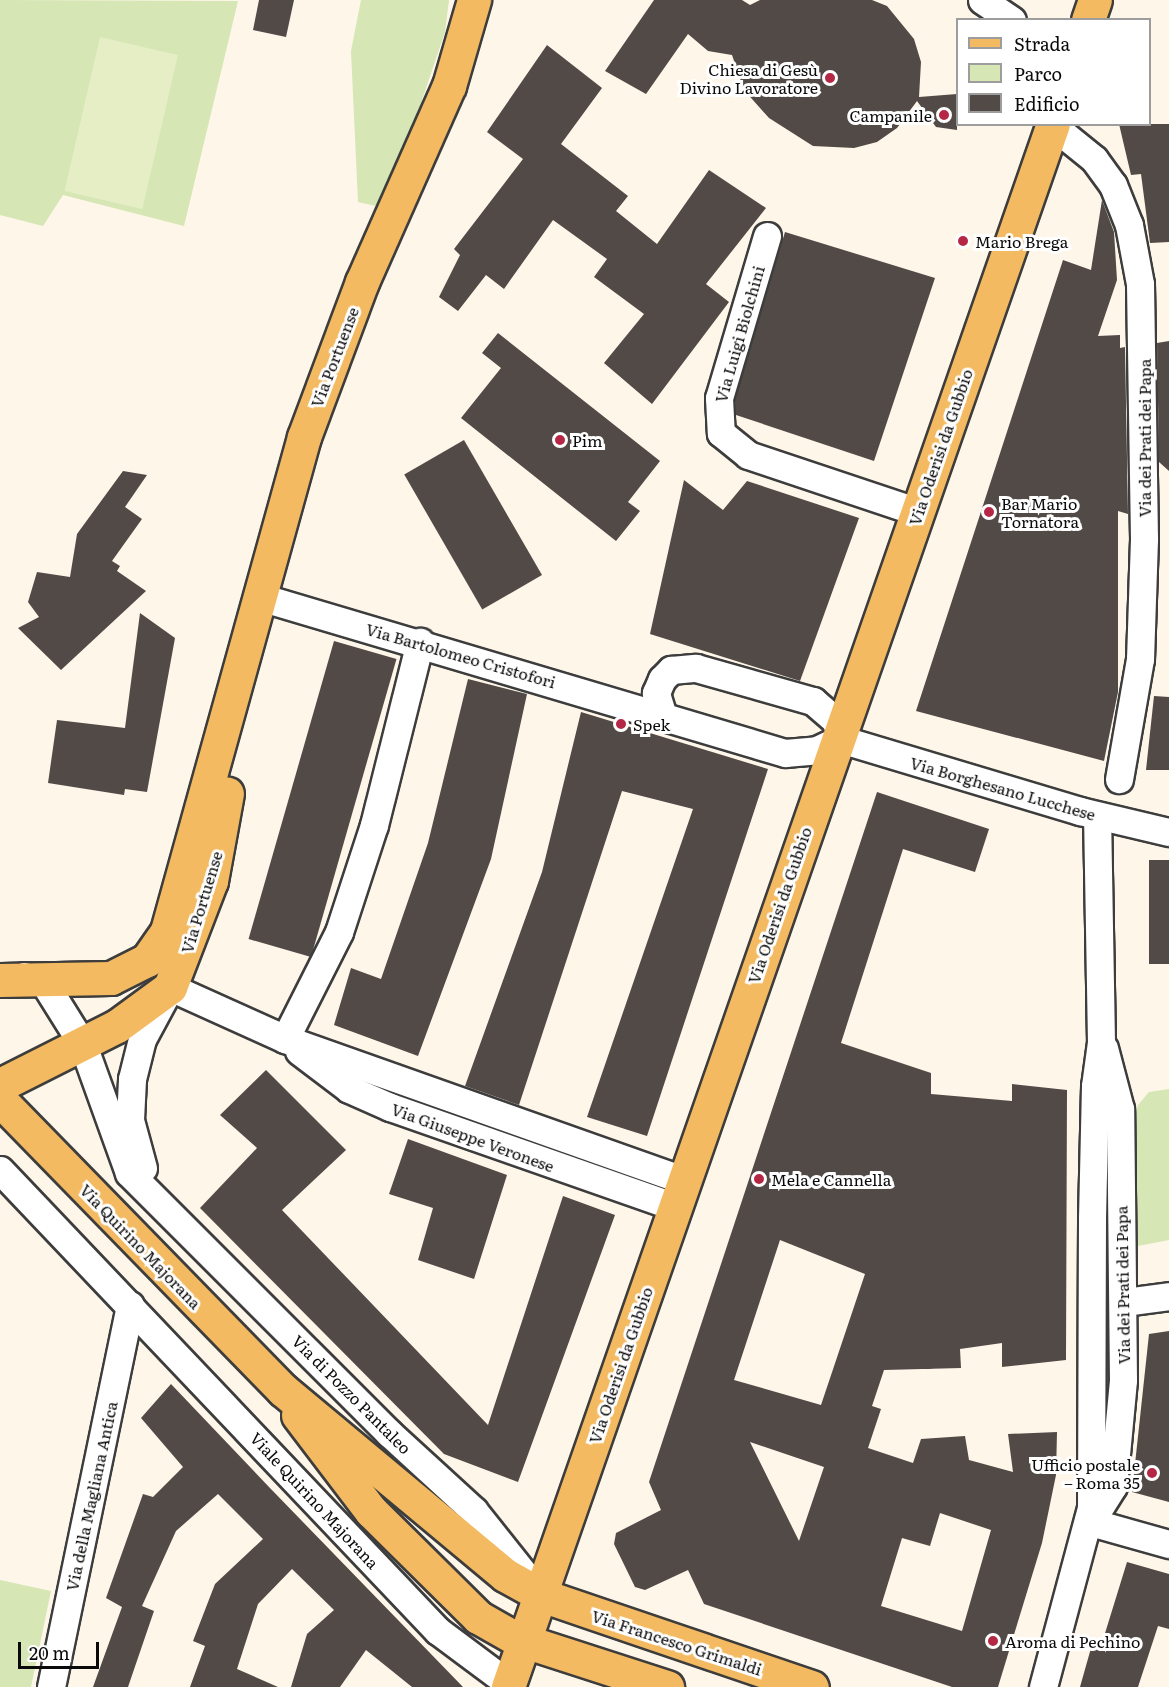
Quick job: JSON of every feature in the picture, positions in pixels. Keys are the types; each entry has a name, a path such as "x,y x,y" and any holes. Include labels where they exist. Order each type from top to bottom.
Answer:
{"main road":[{"name":"Via Portuense","path":"0,980 111,978 139,966 155,951 177,903 228,726 260,597 323,383 449,86 474,0"},
{"path":"1089,18 1095,0"},
{"name":"Via Oderisi da Gubbio","path":"509,1686 1052,126"},
{"name":"Via Portuense","path":"0,1085 83,1045 140,1012 170,987 211,881 227,791 228,726"},
{"name":"Via Quirino Majorana","path":"0,1100 283,1390 491,1564 541,1596"},
{"name":"Via Quirino Majorana","path":"283,1390 321,1451 402,1545 478,1617 525,1641"},
{"name":"Via Francesco Grimaldi","path":"541,1596 812,1687"},
{"path":"525,1641 667,1687"}],"street":[{"path":"982,0 1009,18"},
{"name":"Via dei Prati dei Papa","path":"1053,126 1094,159 1113,185 1129,225 1138,269 1143,332 1144,539 1138,678 1122,767"},
{"name":"Via Luigi Biolchini","path":"767,236 718,398 721,433 748,455 918,512"},
{"name":"Via Bartolomeo Cristofori","path":"260,597 662,713 785,753 817,750 840,739"},
{"path":"285,1039 339,932 374,825 420,642"},
{"path":"662,713 656,693 662,679 671,670 696,668 813,701 836,721 840,739"},
{"name":"Via Borghesano Lucchese","path":"840,739 1097,816 1169,832"},
{"name":"Via dei Prati dei Papa","path":"1043,1687 1090,1522 1095,1122 1101,1042 1097,816"},
{"path":"0,969 43,981"},
{"name":"Via di Pozzo Pantaleo","path":"43,981 83,1045 122,1160 389,1433 474,1511 541,1596"},
{"name":"Via Giuseppe Veronese","path":"170,987 285,1039 333,1078 390,1107 680,1194"},
{"name":"Via di Pozzo Pantaleo","path":"157,1198 134,1142 130,1107 142,1039 170,987"},
{"name":"Via dei Prati dei Papa","path":"1090,1522 1107,1502 1115,1475 1122,1402 1124,1302 1120,1109 1101,1042"},
{"path":"0,1170 130,1305"},
{"path":"1124,1302 1169,1296"},
{"name":"Viale Quirino Majorana","path":"130,1305 438,1630 509,1686"},
{"name":"Via della Magliana Antica","path":"51,1687 130,1305"},
{"path":"1090,1522 1169,1544"}],"green space":[{"path":"0,0 238,1 184,226 63,195 43,226 0,215"},
{"path":"361,0 449,0 445,32 405,150 376,206 358,202 351,51"},
{"path":"100,37 178,55 142,209 64,191"},
{"path":"1169,1089 1169,1240 1138,1246 1133,1123 1138,1105 1149,1092"},
{"path":"0,1580 51,1591 31,1687 0,1687"}],"building":[{"path":"259,0 294,0 286,37 253,30"},
{"name":"Chiesa di Gesù Divino Lavoratore","path":"654,0 742,0 750,5 760,0 872,0 887,6 914,39 921,62 919,97 956,94 957,130 936,127 917,101 897,128 877,142 854,148 813,146 769,118 744,90 732,55 708,51 688,34 646,94 605,71"},
{"path":"547,45 602,88 561,144 628,196 616,211 657,244 709,170 766,208 706,284 729,302 652,404 604,363 644,314 594,277 607,259 553,220 504,289 486,275 458,311 439,297 460,255 454,249 523,159 487,132"},
{"path":"1169,124 1169,242 1150,243 1141,174 1131,175 1119,126"},
{"path":"1102,200 1114,232 1117,280 1098,336 1120,335 1120,348 1125,347 1128,514 1118,511 1118,692 1104,761 916,711 1063,260 1091,270"},
{"path":"785,232 935,278 874,461 736,415 735,400"},
{"name":"Pim","path":"498,333 660,461 628,502 640,511 616,541 461,418 501,368 482,353"},
{"path":"1169,341 1169,471 1159,462 1157,343"},
{"path":"464,440 542,575 482,610 404,475"},
{"path":"123,471 147,475 125,507 142,519 112,561 120,566 117,571 146,591 61,670 18,628 39,617 28,602 37,572 70,577 77,534"},
{"path":"684,480 723,510 747,481 859,518 800,681 650,634"},
{"path":"140,613 175,638 147,792 125,789 124,795 48,783 57,720 125,728"},
{"path":"334,641 396,659 311,957 249,939"},
{"path":"468,679 527,694 491,859 418,1056 334,1025 351,968 381,979 428,843"},
{"path":"1154,696 1169,697 1169,770 1146,770"},
{"path":"581,712 768,769 647,1136 587,1117 693,809 622,791 519,1105 465,1086 542,872"},
{"path":"877,792 989,829 975,872 903,849 841,1043 931,1073 931,1094 1012,1101 1012,1084 1067,1090 1066,1360 1002,1367 1002,1343 960,1349 961,1368 884,1370 872,1406 881,1409 868,1448 913,1463 921,1439 965,1436 969,1460 1013,1472 1008,1434 1057,1432 1056,1475 1042,1543 998,1687 952,1687 704,1604 688,1570 645,1590 635,1587 614,1544 616,1533 661,1510 649,1482","holes":["780,1240 865,1274 821,1405 734,1380","750,1442 824,1467 799,1541","940,1513 991,1530 962,1631 881,1606 902,1538 930,1546"]},
{"path":"1149,860 1169,860 1169,964 1149,964"},
{"path":"266,1070 346,1150 282,1210 488,1425 563,1196 615,1215 518,1482 444,1454 200,1208 257,1148 220,1115"},
{"path":"408,1139 507,1175 474,1279 418,1260 433,1208 389,1194"},
{"path":"1169,1331 1169,1502 1132,1492 1149,1334"},
{"path":"171,1384 463,1687 412,1687 366,1650 340,1687 291,1687 307,1634 334,1610 292,1569 258,1604 237,1669 278,1687 190,1687 205,1646 193,1641 215,1584 263,1539 218,1494 176,1531 142,1606 154,1611 128,1687 93,1687 122,1607 106,1598 143,1494 153,1497 183,1467 141,1418"},
{"path":"1127,1562 1169,1574 1169,1629 1158,1626 1138,1687 1080,1687 1093,1641 1102,1643"}],"place":[{"name":"Chiesa di Gesù Divino Lavoratore","path":"830,78"},
{"name":"Campanile","path":"944,115"},
{"name":"Mario Brega","path":"963,241"},
{"name":"Pim","path":"560,440"},
{"name":"Bar Mario Tornatora","path":"989,512"},
{"name":"Spek","path":"621,724"},
{"name":"Mela e Cannella","path":"759,1179"},
{"name":"Ufficio postale – Roma 35","path":"1152,1473"},
{"name":"Aroma di Pechino","path":"993,1641"}]}
